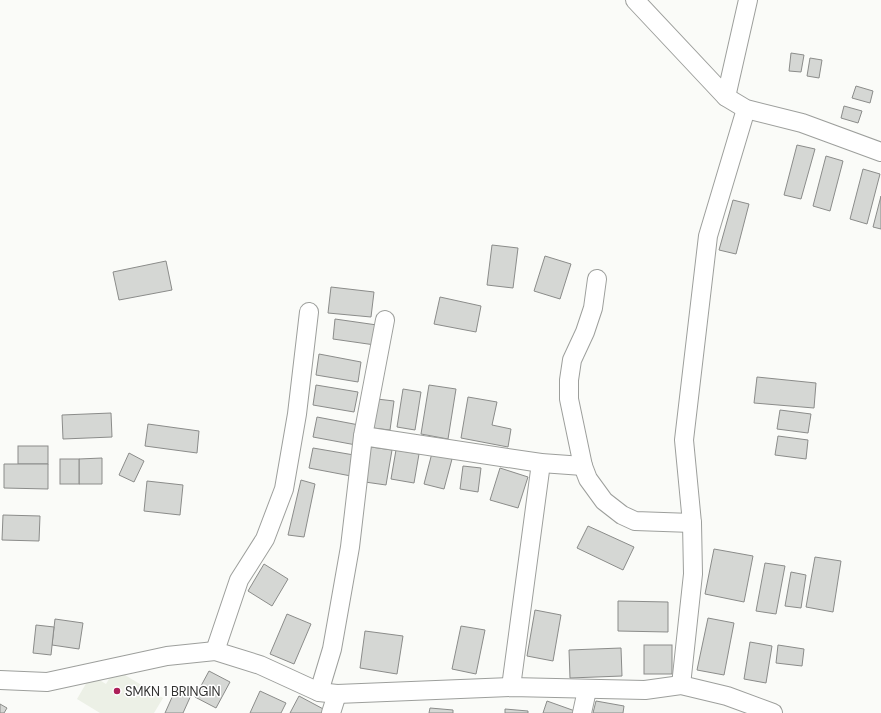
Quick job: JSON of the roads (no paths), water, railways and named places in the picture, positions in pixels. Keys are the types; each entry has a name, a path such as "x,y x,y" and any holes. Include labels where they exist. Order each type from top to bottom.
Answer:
{"street":[{"path":"635,0 726,97 746,109 802,124 881,152"},
{"path":"726,97 748,0"},
{"path":"681,685 693,574 692,524 684,440 708,236 746,109"},
{"path":"597,278 592,308 585,332 572,360 569,380 569,399 583,466 588,479 604,501 622,515 635,521 692,524"},
{"path":"215,651 239,580 265,539 284,489 297,414 309,312"},
{"path":"319,692 332,649 348,563 363,436 385,320"},
{"path":"363,436 541,463 583,466"},
{"path":"511,686 541,463"},
{"path":"0,680 47,682 167,656 215,651 260,665 319,692 337,694 511,686 587,690 645,690 681,685 727,696 773,713"},
{"path":"582,713 587,690"},
{"path":"331,713 337,694"}],"place":[{"name":"SMKN 1 BRINGIN","path":"117,691"}]}
